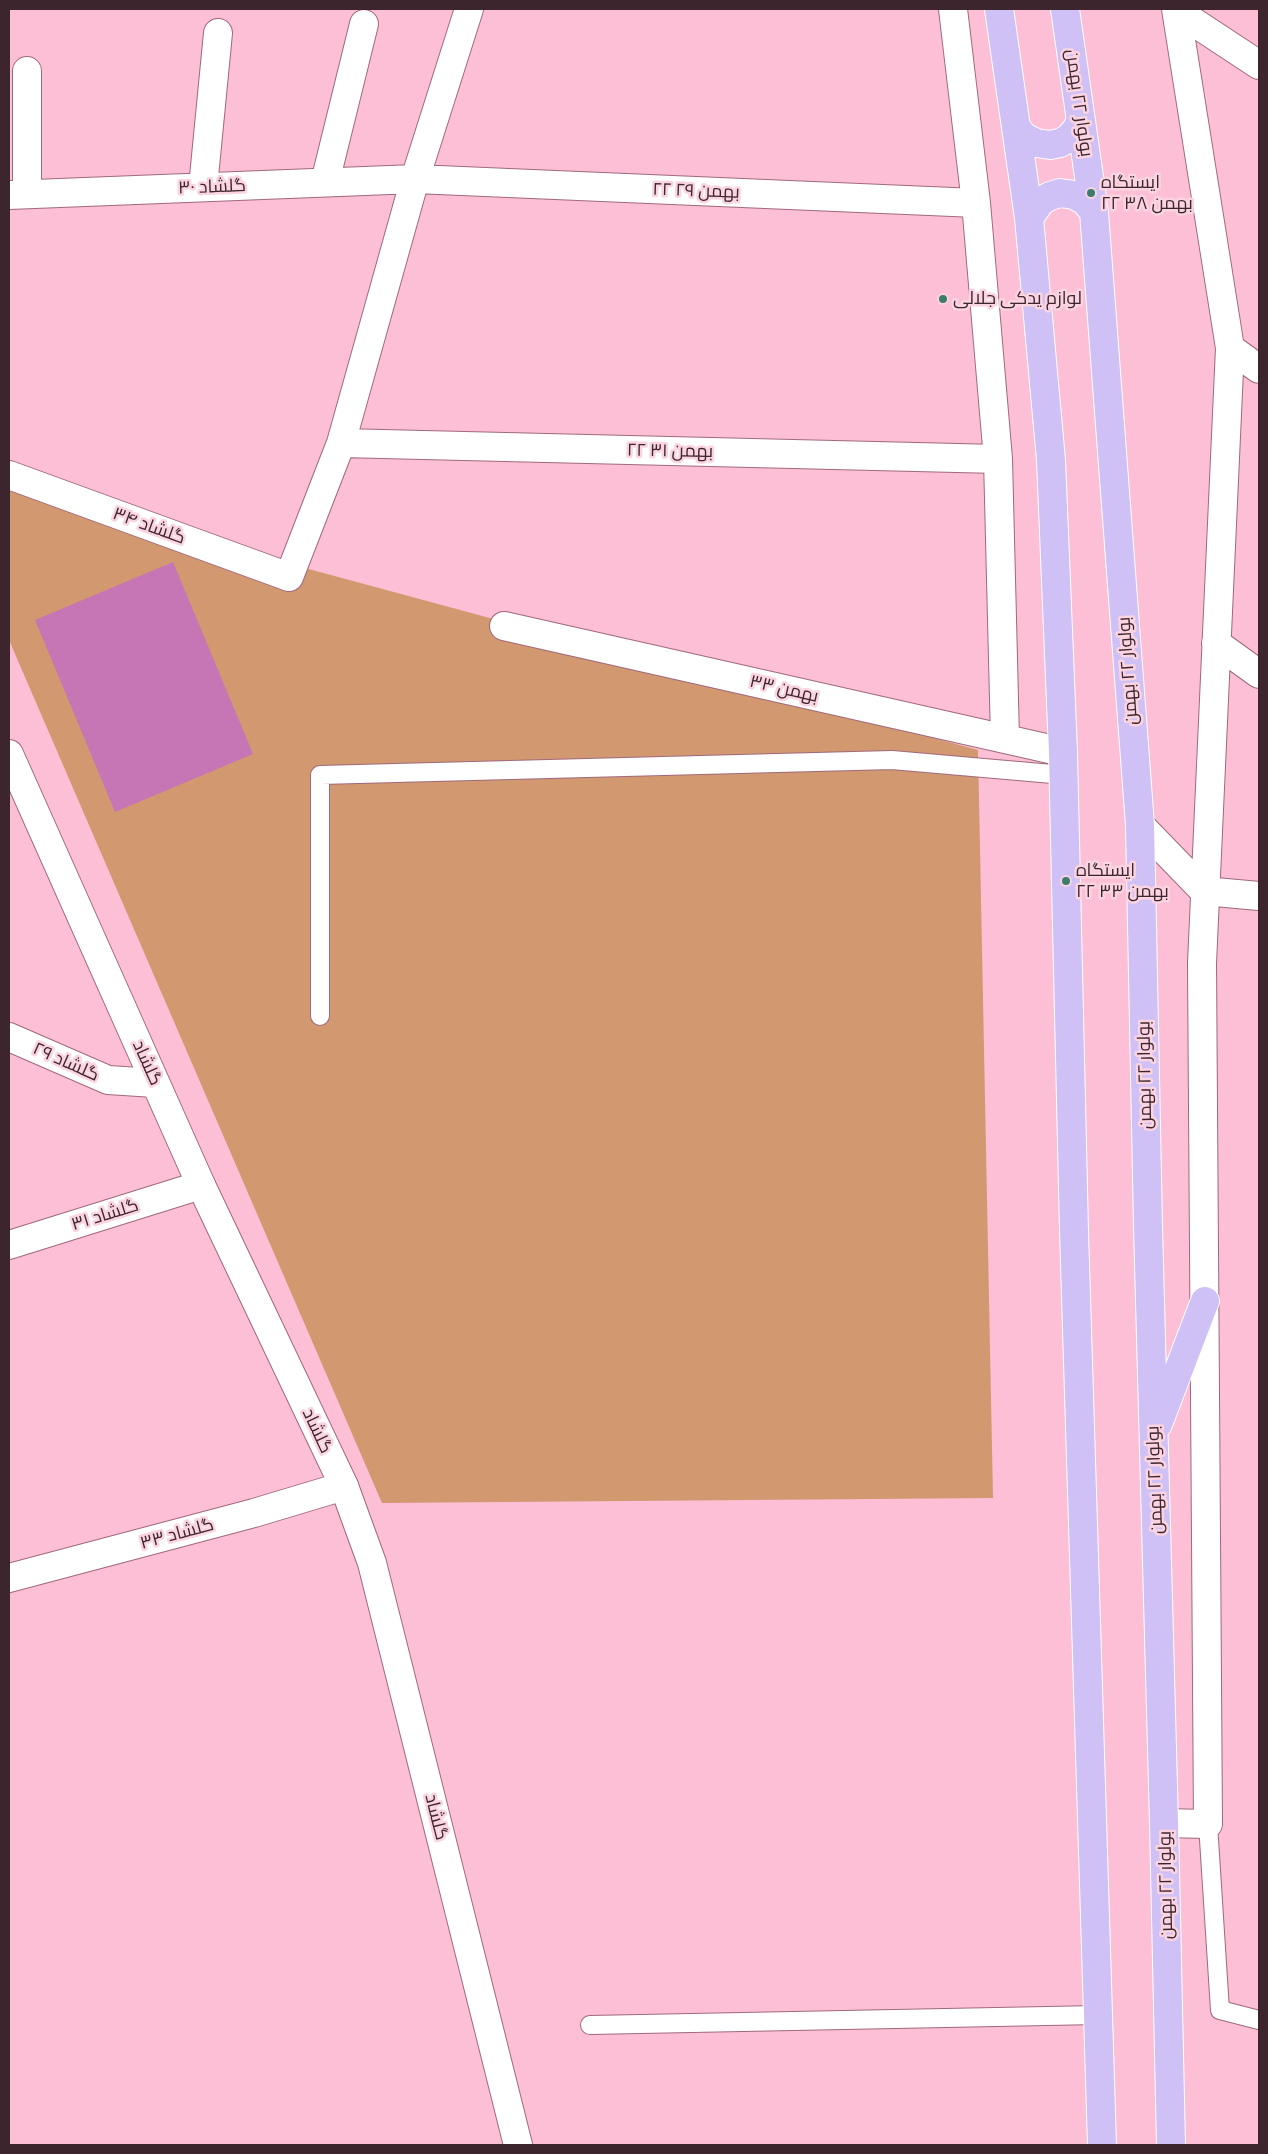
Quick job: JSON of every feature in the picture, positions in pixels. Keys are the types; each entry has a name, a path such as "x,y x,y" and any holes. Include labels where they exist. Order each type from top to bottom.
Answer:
{"main road":[{"path":"1000,9 1029,218 1052,460 1063,764 1074,1231 1102,2145"},
{"name":"بولوار ۲۲ بهمن","path":"1065,9 1094,212 1140,825 1171,2145"},
{"path":"1016,126 1024,137 1036,143 1050,145 1060,143 1069,138 1081,120"},
{"path":"1029,218 1041,201 1060,193 1074,195 1085,201 1094,212"},
{"path":"1153,1437 1205,1301"}],"street":[{"path":"341,443 415,178 469,9"},
{"path":"953,9 976,203 998,459 1005,739"},
{"path":"1176,10 1259,65"},
{"path":"1164,1823 1208,1824 1202,963 1230,348 1176,10"},
{"path":"325,182 364,24"},
{"path":"203,187 218,33"},
{"path":"18,195 27,71"},
{"name":"گلشاد ۳۰","path":"18,195 415,178"},
{"name":"۲۲ بهمن ۲۹","path":"415,178 976,203"},
{"path":"1230,348 1259,369"},
{"name":"۲۲ بهمن ۳۱","path":"341,443 998,459"},
{"name":"گلشاد ۳۴","path":"9,475 289,577 341,443"},
{"name":"بهمن ۳۳","path":"504,626 1005,739 1063,764"},
{"path":"1216,643 1259,674"},
{"name":"گلشاد","path":"9,754 201,1186 344,1486 372,1562 518,2145"},
{"path":"1140,825 1204,891 1259,896"},
{"name":"گلشاد ۲۹","path":"9,1037 108,1080 155,1083"},
{"name":"گلشاد ۳۱","path":"9,1245 201,1186"},
{"name":"گلشاد ۳۳","path":"9,1578 254,1513 344,1486"}],"lane":[{"path":"320,1016 320,775 892,760 1063,764"},
{"path":"1208,1824 1220,2010 1259,2020"},
{"path":"590,2025 1098,2016"}],"shaded area":[{"path":"9,488 978,750 993,1498 382,1503 9,640"}],"building":[{"path":"173,562 253,754 115,812 35,620"}],"place":[{"name":"ایستگاه ۲۲ بهمن ۳۸","path":"1091,193"},
{"name":"لوازم یدکی جلالی","path":"943,299"},
{"name":"ایستگاه ۲۲ بهمن ۳۳","path":"1066,881"}]}
